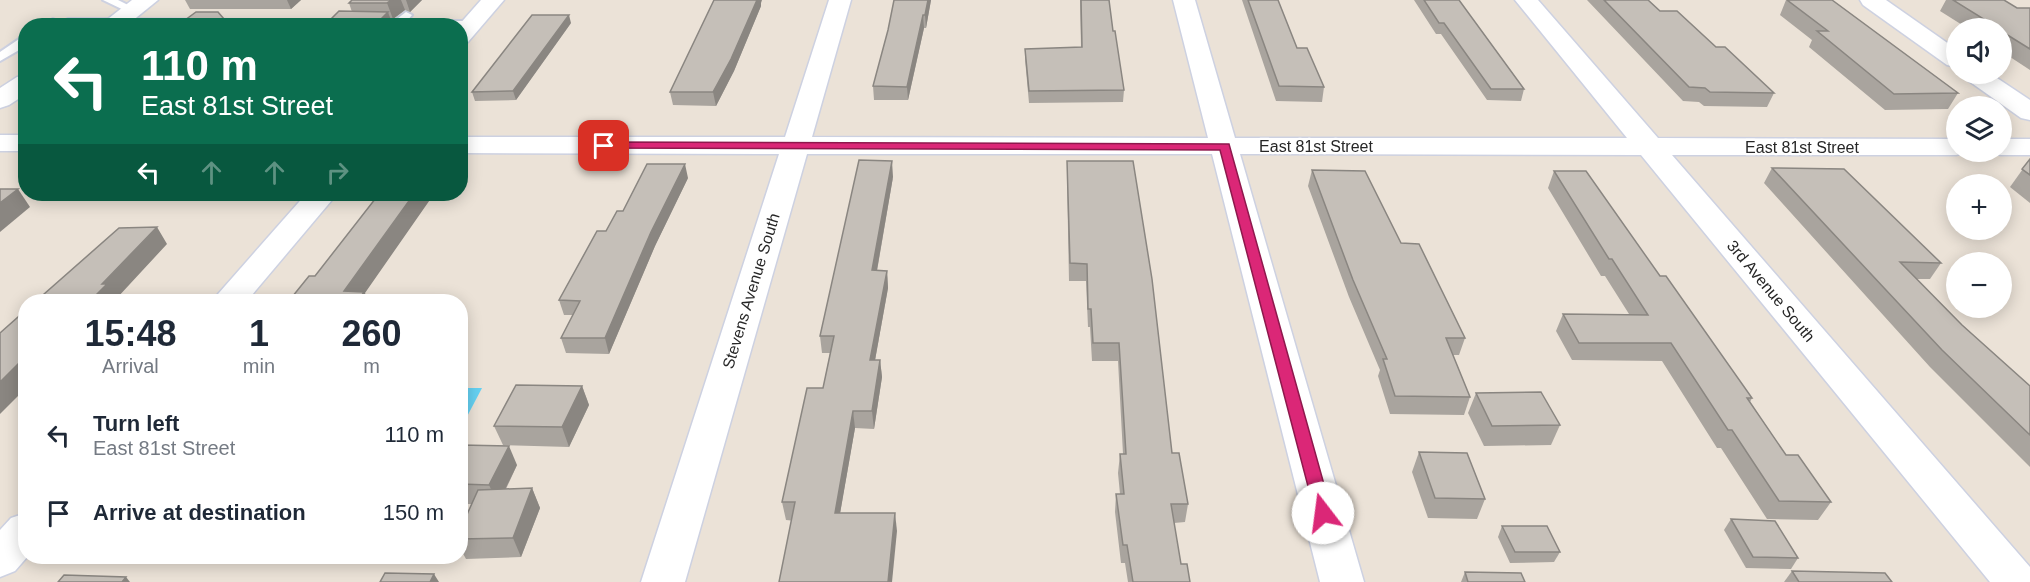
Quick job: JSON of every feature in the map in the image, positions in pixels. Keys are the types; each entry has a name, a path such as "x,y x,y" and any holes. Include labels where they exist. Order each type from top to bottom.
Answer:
{"street":[{"path":"468,28 493,0"},
{"name":"Stevens Avenue South","path":"663,582 840,0"},
{"path":"1184,0 1342,582"},
{"name":"3rd Avenue South","path":"1526,0 2016,582"},
{"path":"1871,0 1946,53"},
{"path":"1989,84 2030,112"},
{"path":"0,143 18,143"},
{"name":"East 81st Street","path":"468,145 1946,147"},
{"path":"2012,147 2030,147"},
{"path":"234,294 316,201"},
{"path":"0,559 18,539"}],"lane":[{"path":"109,0 126,14"},
{"path":"97,18 126,14 188,18"},
{"path":"317,18 320,15"},
{"path":"402,18 406,15"},
{"path":"0,57 18,45"}],"water":[{"path":"468,388 482,388 468,415"}],"building":[{"path":"352,0 392,0 387,3 349,3"},
{"path":"714,0 757,0 731,59 713,92 670,92"},
{"path":"894,0 928,0 907,87 873,86 888,30"},
{"path":"1081,0 1109,0 1124,90 1029,91 1025,49 1082,47"},
{"path":"1248,0 1278,0 1297,48 1307,48 1324,87 1279,86"},
{"path":"1424,0 1459,0 1524,89 1491,89 1444,23 1439,23"},
{"path":"1604,0 1648,0 1660,11 1677,11 1716,47 1725,47 1774,93 1710,92 1705,88 1689,87"},
{"path":"1787,0 1832,0 1958,93 1894,94 1817,31 1828,31"},
{"path":"1953,0 2004,0 2017,8 2030,8 2030,49 2012,38 2012,18 1982,18"},
{"path":"339,11 388,12 382,18 332,18"},
{"path":"196,12 218,12 223,18 188,18"},
{"path":"532,15 569,15 513,91 472,92"},
{"path":"2030,159 2030,175 2022,169"},
{"path":"859,160 892,161 872,270 887,271 870,360 880,360 872,411 853,411 835,513 895,513 888,582 779,582 795,502 782,502 807,388 823,388 834,336 820,336"},
{"path":"1067,161 1133,161 1152,279 1172,453 1179,453 1188,504 1171,504 1181,564 1187,564 1190,582 1133,582 1127,545 1123,545 1116,494 1124,494 1120,454 1126,454 1119,343 1093,343 1091,309 1088,309 1087,264 1070,263"},
{"path":"647,164 685,164 651,232 605,338 561,338 580,301 559,300 597,231 606,231 617,211 623,211"},
{"path":"1772,168 1844,169 1941,263 1900,262 1946,309 1946,318 1955,318 2030,386 2030,435 1942,350"},
{"path":"1312,170 1365,171 1401,243 1419,244 1465,338 1446,338 1470,397 1395,396 1383,359 1387,359 1353,280"},
{"path":"1554,171 1586,171 1660,276 1666,276 1752,398 1747,398 1786,455 1798,455 1831,502 1779,501 1732,430 1728,430 1671,343 1579,343 1563,314 1648,315 1612,259 1609,259"},
{"path":"0,189 18,189 0,203"},
{"path":"374,201 409,201 344,291 364,292 363,294 294,294 309,276 315,276"},
{"path":"157,227 102,284 107,284 97,294 44,294 119,228"},
{"path":"18,317 18,364 0,382 0,333"},
{"path":"516,385 582,386 562,427 494,426"},
{"path":"1541,392 1560,425 1492,426 1476,393"},
{"path":"468,445 509,446 489,485 468,484"},
{"path":"1419,452 1467,453 1485,499 1435,498"},
{"path":"532,488 513,538 468,539 468,512 478,490"},
{"path":"1731,519 1775,521 1798,558 1753,557"},
{"path":"1502,526 1547,526 1560,552 1515,552"},
{"path":"1792,571 1885,573 1892,582 1799,582"},
{"path":"1465,572 1521,573 1525,582 1468,582"},
{"path":"385,573 434,574 430,582 380,582"},
{"path":"64,575 126,577 122,582 58,582"}],"route":[{"path":"604,146 1225,146 1323,513"}]}
